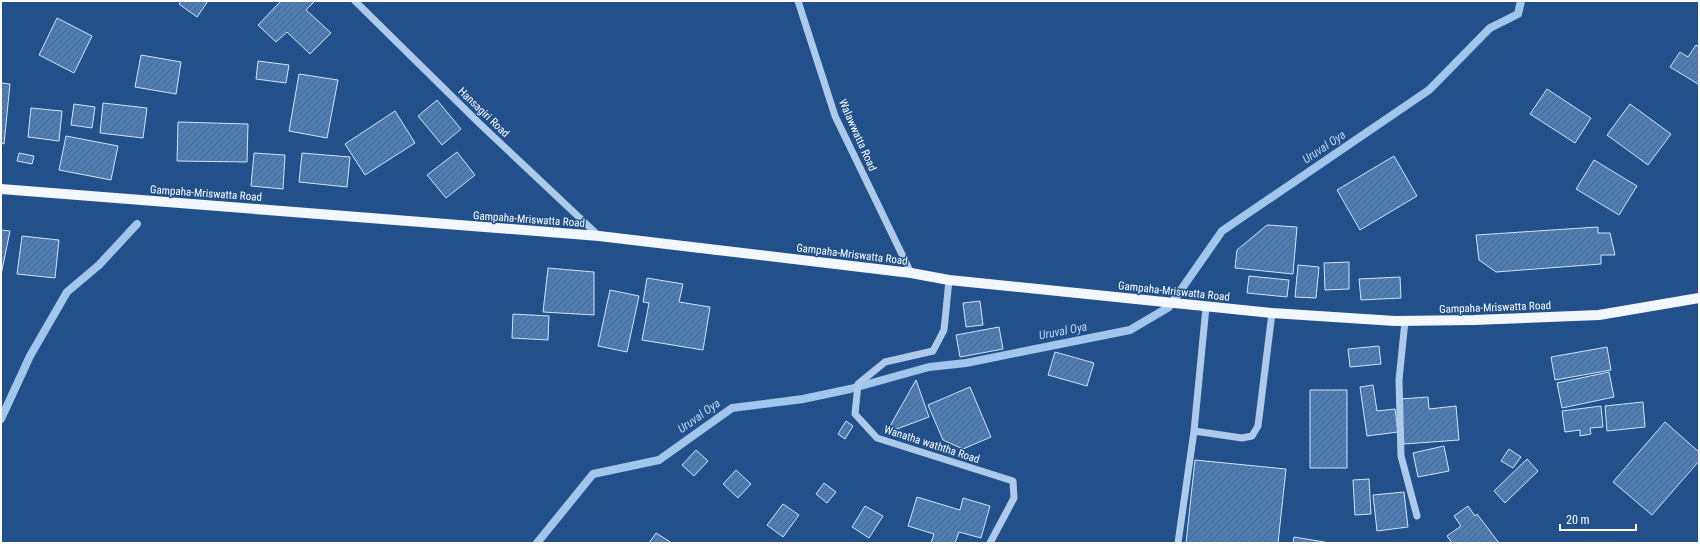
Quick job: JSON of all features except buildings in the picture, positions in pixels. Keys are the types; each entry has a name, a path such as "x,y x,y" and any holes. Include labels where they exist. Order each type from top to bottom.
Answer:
{"main road":[{"name":"Gampaha-Mriswatta Road","path":"1,189 599,236 911,273 949,280 1272,313 1406,321 1599,315 1699,298"}],"street":[{"name":"Hansagiri Road","path":"355,1 480,124 599,236"},
{"name":"Walawwatta Road","path":"798,1 835,116 911,273"},
{"name":"Wanatha waththa Road","path":"949,280 944,330 933,351 885,362 858,384 856,414 877,438 1013,481 1014,498 990,543"},
{"path":"1178,543 1194,431 1206,307"},
{"path":"1194,431 1242,438 1252,436 1258,426 1272,313"},
{"path":"1406,321 1399,380 1401,456 1417,516"}],"waterway":[{"name":"Uruval Oya","path":"537,543 593,474 659,460 732,408 803,399 850,389 929,367 966,363 1130,330 1169,307 1222,231 1429,90 1490,28 1518,14 1521,1"},
{"path":"1,419 30,356 67,292 99,265 137,224"}]}
